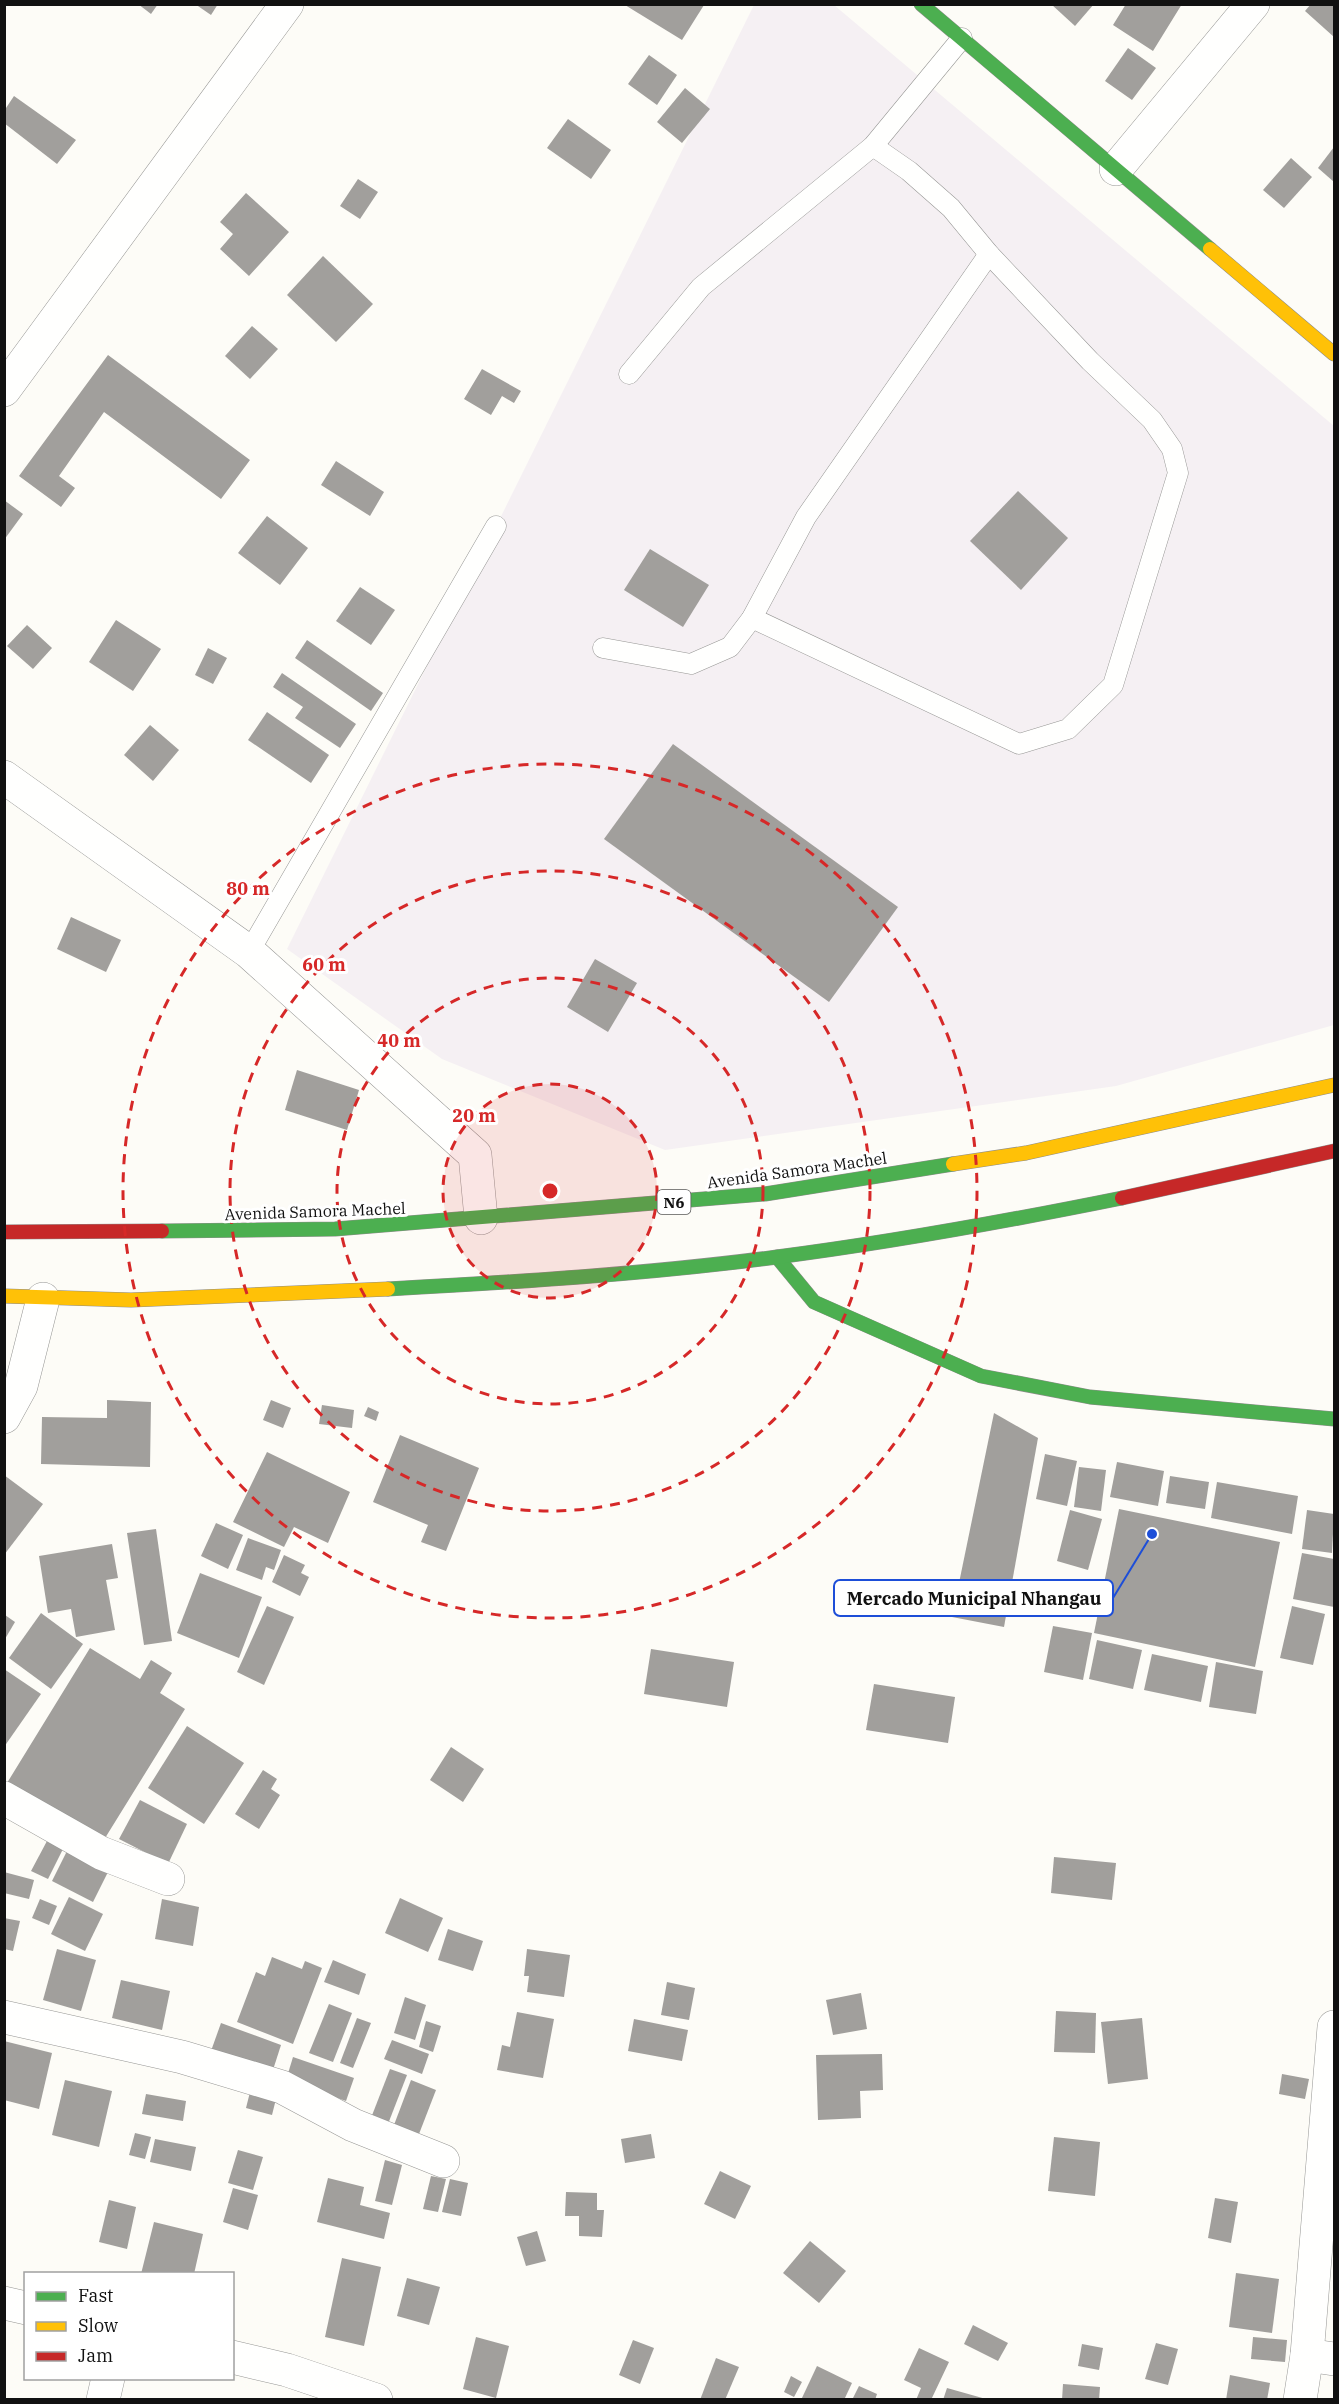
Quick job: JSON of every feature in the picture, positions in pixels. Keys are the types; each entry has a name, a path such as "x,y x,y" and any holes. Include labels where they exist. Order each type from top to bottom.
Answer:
{"main road":[{"path":"921,4 1335,354"},
{"name":"Avenida Samora Machel","path":"4,1232 335,1229 765,1194 1026,1152 1335,1085"},
{"path":"4,1296 43,1299 212,1297 449,1286 777,1257 1012,1221 1335,1151"},
{"path":"777,1257 814,1302 981,1376 1090,1397 1335,1419"}],"street":[{"path":"4,390 287,4"},
{"path":"1116,169 1253,4"},
{"path":"4,777 249,952 475,1155 481,1218"},
{"path":"4,1416 21,1386 43,1299"},
{"path":"4,1798 101,1853 168,1879"},
{"path":"4,2017 182,2057 282,2087 353,2125 443,2162"},
{"path":"1300,2400 1321,2357 1335,2027"},
{"path":"4,2303 24,2308"},
{"path":"234,2357 287,2370 376,2400"},
{"path":"103,2400 108,2380"}],"lane":[{"path":"629,374 701,287 873,146 962,38"},
{"path":"752,618 1019,744 1068,729 1113,685 1178,473 1172,449 1152,420 1090,361 989,254 951,208 909,171 873,146"},
{"path":"603,648 691,664 730,648 752,618 806,517 989,254"},
{"path":"249,952 496,526"}],"shaded area":[{"path":"754,5 834,5 1334,426 1334,1025 1116,1086 665,1150 442,1059 287,949"}],"building":[{"path":"138,4 158,4 151,14"},
{"path":"195,4 218,4 211,15"},
{"path":"1051,4 1094,4 1075,26"},
{"path":"1126,4 1182,4 1153,51 1113,25"},
{"path":"1311,4 1334,4 1334,37 1305,11"},
{"path":"625,5 704,5 682,40"},
{"path":"1128,48 1156,68 1132,100 1105,81"},
{"path":"649,55 677,75 657,105 628,84"},
{"path":"685,88 710,109 682,143 657,122"},
{"path":"14,96 76,140 57,164 4,123 4,111"},
{"path":"568,119 611,150 591,179 547,148"},
{"path":"1334,147 1334,182 1318,168"},
{"path":"1291,158 1312,177 1284,208 1263,190"},
{"path":"358,179 378,192 360,219 340,206"},
{"path":"246,193 289,232 249,276 220,249 233,234 220,222"},
{"path":"323,256 373,304 336,342 287,295"},
{"path":"252,326 278,349 250,379 225,356"},
{"path":"108,355 250,460 221,499 104,412 59,476 75,488 61,507 19,476"},
{"path":"482,369 521,391 514,403 502,396 491,415 464,399"},
{"path":"336,461 384,492 370,516 321,485"},
{"path":"1018,491 1068,538 1021,590 970,541"},
{"path":"4,500 23,514 4,540"},
{"path":"267,516 308,548 280,585 238,553"},
{"path":"650,549 709,585 683,627 624,590"},
{"path":"360,587 395,610 371,645 336,621"},
{"path":"116,620 161,649 133,691 89,662"},
{"path":"27,625 52,648 33,669 7,646"},
{"path":"307,640 383,693 371,711 295,658"},
{"path":"208,648 227,658 213,684 195,675"},
{"path":"282,673 356,724 340,748 295,718 303,707 273,687"},
{"path":"267,712 329,755 311,783 248,740"},
{"path":"150,725 179,750 153,781 124,755"},
{"path":"673,744 898,907 829,1002 604,839"},
{"path":"71,917 121,940 106,972 57,949"},
{"path":"595,959 637,983 608,1032 567,1007"},
{"path":"297,1070 359,1090 347,1130 285,1110"},
{"path":"107,1400 151,1402 150,1467 41,1464 42,1417 107,1418"},
{"path":"271,1400 291,1408 283,1428 263,1420"},
{"path":"322,1405 354,1410 352,1428 319,1424"},
{"path":"368,1407 379,1412 376,1421 364,1416"},
{"path":"994,1413 1038,1438 1004,1627 952,1617"},
{"path":"400,1435 479,1468 446,1551 421,1542 428,1525 373,1502"},
{"path":"267,1452 350,1492 328,1543 294,1527 284,1547 233,1522"},
{"path":"1045,1454 1077,1461 1067,1506 1036,1499"},
{"path":"1117,1462 1164,1471 1158,1506 1110,1497"},
{"path":"1079,1467 1106,1470 1101,1511 1074,1507"},
{"path":"4,1475 43,1504 4,1555"},
{"path":"1170,1476 1209,1482 1205,1509 1166,1503"},
{"path":"1217,1482 1298,1496 1292,1534 1211,1518"},
{"path":"1119,1509 1280,1542 1255,1667 1094,1633"},
{"path":"1070,1510 1102,1519 1088,1570 1057,1561"},
{"path":"1307,1510 1334,1514 1332,1553 1302,1549"},
{"path":"216,1523 243,1535 228,1569 201,1556"},
{"path":"156,1529 172,1641 144,1645 127,1533"},
{"path":"248,1538 281,1550 274,1570 266,1567 262,1580 236,1570"},
{"path":"112,1544 118,1578 106,1580 115,1630 76,1637 71,1609 48,1613 39,1556"},
{"path":"1302,1553 1334,1559 1334,1607 1293,1599"},
{"path":"284,1555 305,1565 301,1573 309,1577 300,1596 272,1582"},
{"path":"200,1573 262,1597 239,1658 177,1633"},
{"path":"267,1606 294,1617 264,1685 237,1672"},
{"path":"1292,1606 1325,1614 1313,1665 1280,1658"},
{"path":"41,1613 83,1644 51,1689 9,1658"},
{"path":"5,1615 15,1622 5,1639"},
{"path":"1053,1626 1092,1633 1083,1680 1044,1672"},
{"path":"1097,1640 1142,1650 1133,1689 1089,1679"},
{"path":"90,1648 140,1679 151,1660 172,1673 160,1693 185,1709 102,1843 7,1783"},
{"path":"651,1649 734,1662 727,1707 644,1694"},
{"path":"1152,1654 1208,1666 1201,1702 1144,1690"},
{"path":"1216,1662 1263,1671 1256,1714 1209,1707"},
{"path":"4,1669 41,1694 4,1747"},
{"path":"874,1684 955,1697 948,1743 866,1730"},
{"path":"187,1726 244,1763 204,1824 148,1788"},
{"path":"451,1747 484,1769 463,1802 430,1780"},
{"path":"263,1770 277,1779 271,1789 280,1795 259,1829 235,1814"},
{"path":"140,1800 187,1824 168,1864 119,1839"},
{"path":"47,1841 63,1849 48,1879 31,1871"},
{"path":"68,1849 109,1870 93,1902 52,1881"},
{"path":"1054,1857 1116,1863 1112,1900 1051,1893"},
{"path":"4,1872 34,1880 29,1899 4,1893"},
{"path":"69,1897 103,1914 85,1951 51,1934"},
{"path":"400,1898 443,1918 428,1952 385,1933"},
{"path":"40,1899 57,1906 49,1925 32,1918"},
{"path":"162,1899 199,1907 193,1946 155,1939"},
{"path":"4,1918 20,1921 13,1951 4,1949"},
{"path":"448,1929 483,1941 473,1971 438,1960"},
{"path":"57,1949 96,1960 81,2011 43,2000"},
{"path":"527,1949 570,1955 564,1997 527,1992 529,1976 524,1976"},
{"path":"272,1957 302,1969 305,1961 322,1968 293,2044 237,2022 256,1972 265,1976"},
{"path":"333,1960 366,1974 359,1995 324,1982"},
{"path":"121,1980 170,1991 162,2030 112,2018"},
{"path":"667,1982 695,1988 689,2020 661,2015"},
{"path":"861,1993 867,2029 833,2035 826,2000"},
{"path":"405,1997 426,2005 415,2040 394,2033"},
{"path":"329,2004 352,2013 333,2062 309,2053"},
{"path":"1056,2011 1096,2013 1095,2053 1054,2052"},
{"path":"517,2012 554,2019 543,2078 497,2070 502,2045 510,2047"},
{"path":"357,2018 371,2023 353,2068 340,2063"},
{"path":"1142,2018 1148,2079 1108,2084 1101,2022"},
{"path":"634,2019 688,2030 682,2061 628,2051"},
{"path":"426,2021 441,2026 433,2052 419,2047"},
{"path":"221,2023 281,2045 272,2073 211,2051"},
{"path":"392,2040 429,2054 422,2074 384,2059"},
{"path":"4,2041 52,2053 39,2109 4,2100"},
{"path":"882,2054 883,2090 860,2091 861,2118 818,2120 816,2055"},
{"path":"293,2057 354,2078 346,2101 286,2080"},
{"path":"390,2069 407,2075 388,2124 371,2118"},
{"path":"1282,2074 1309,2079 1305,2099 1279,2094"},
{"path":"65,2080 112,2091 99,2147 52,2135"},
{"path":"411,2080 436,2090 419,2134 394,2125"},
{"path":"251,2088 277,2095 272,2115 246,2108"},
{"path":"146,2094 186,2101 183,2121 142,2114"},
{"path":"135,2133 151,2137 145,2159 129,2155"},
{"path":"651,2134 655,2158 625,2163 621,2139"},
{"path":"1054,2137 1100,2142 1095,2196 1048,2191"},
{"path":"155,2139 196,2147 191,2171 150,2162"},
{"path":"238,2150 263,2157 253,2190 228,2183"},
{"path":"385,2160 402,2165 392,2205 375,2201"},
{"path":"720,2171 751,2186 735,2219 704,2204"},
{"path":"431,2176 446,2179 438,2212 423,2209"},
{"path":"328,2178 364,2187 360,2205 390,2213 384,2239 317,2222"},
{"path":"450,2179 468,2183 461,2216 442,2212"},
{"path":"233,2188 258,2195 248,2230 223,2222"},
{"path":"566,2192 597,2193 597,2210 604,2210 602,2237 579,2236 579,2216 565,2216"},
{"path":"1215,2198 1238,2202 1231,2243 1208,2238"},
{"path":"109,2200 136,2207 127,2249 99,2242"},
{"path":"154,2222 203,2234 194,2272 142,2272"},
{"path":"537,2231 546,2261 526,2266 517,2237"},
{"path":"810,2241 846,2271 819,2303 783,2273"},
{"path":"342,2258 381,2267 364,2346 325,2337"},
{"path":"1236,2273 1279,2279 1272,2333 1229,2327"},
{"path":"407,2278 440,2287 429,2325 397,2316"},
{"path":"973,2325 1008,2343 998,2361 964,2344"},
{"path":"476,2337 509,2346 496,2398 463,2389"},
{"path":"1253,2337 1287,2340 1285,2362 1251,2359"},
{"path":"633,2340 654,2348 640,2384 619,2375"},
{"path":"1156,2343 1178,2349 1168,2385 1145,2379"},
{"path":"1082,2344 1103,2348 1099,2370 1078,2366"},
{"path":"919,2348 949,2362 931,2400 916,2400 921,2388 904,2380"},
{"path":"716,2358 739,2367 725,2400 700,2400"},
{"path":"817,2366 852,2383 844,2400 801,2400"},
{"path":"1230,2375 1270,2383 1267,2400 1226,2400"},
{"path":"791,2376 802,2382 794,2397 784,2392"},
{"path":"1063,2384 1100,2387 1099,2400 1062,2400"},
{"path":"859,2386 877,2394 875,2400 852,2400"},
{"path":"947,2388 986,2399 986,2400 943,2400"}],"traffic: fast":[{"path":"921,4 1210,249"},
{"path":"162,1231 335,1229 765,1194 953,1164"},
{"path":"388,1289 632,1273 729,1263 864,1245 1122,1198"},
{"path":"777,1257 814,1302 981,1376 1090,1397 1334,1419"}],"traffic: slow":[{"path":"1210,249 1334,354"},
{"path":"953,1164 1026,1153 1334,1085"},
{"path":"4,1296 131,1300 388,1289"}],"traffic: jam":[{"path":"1122,1198 1334,1151"},
{"path":"4,1232 162,1231"}],"place":[{"name":"Mercado Municipal Nhangau","path":"1152,1534"}]}
